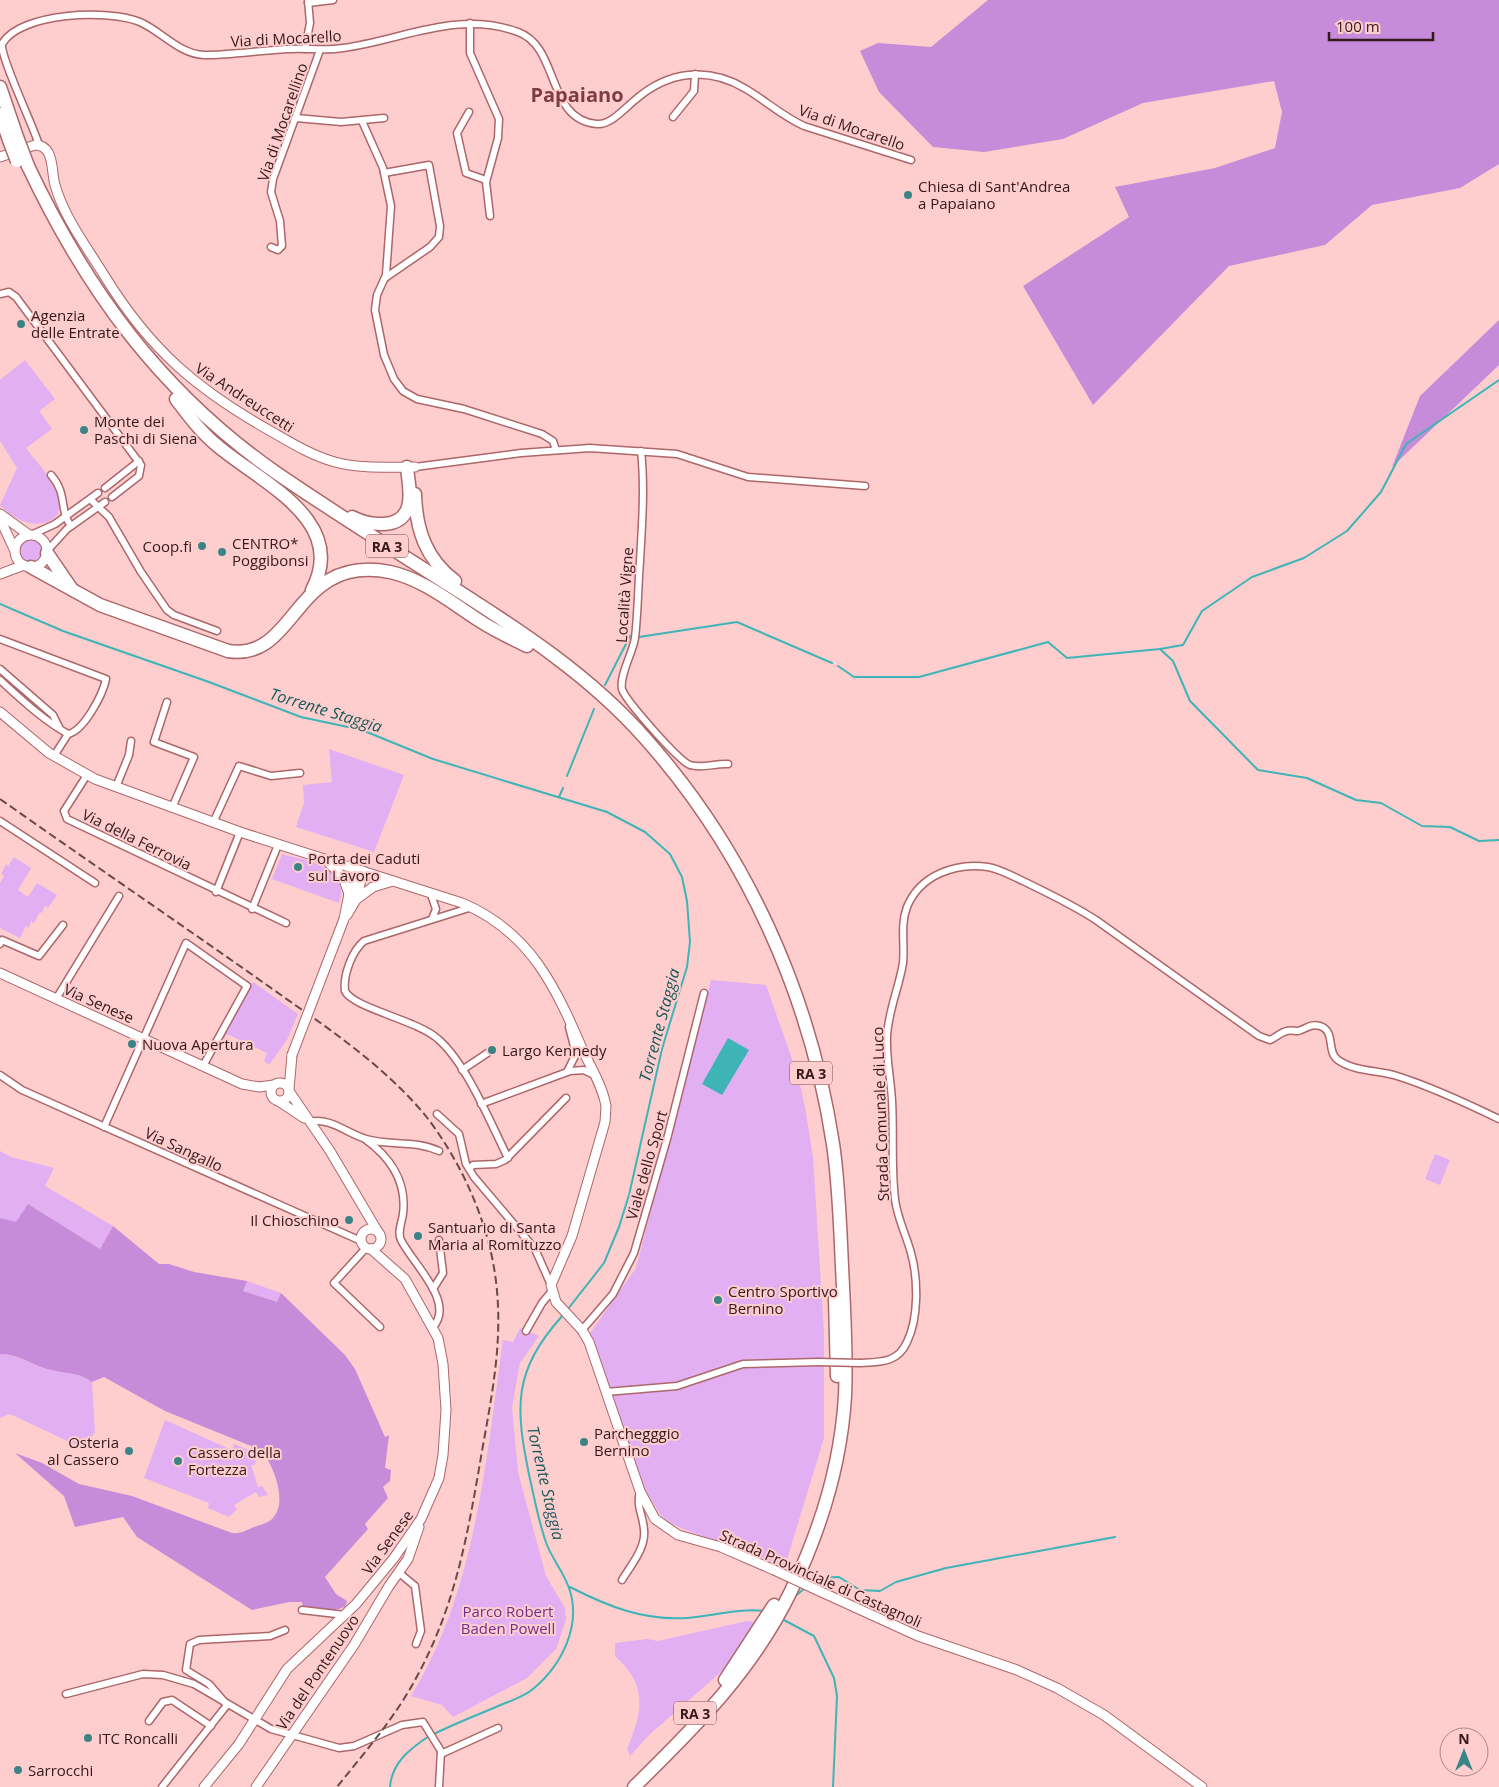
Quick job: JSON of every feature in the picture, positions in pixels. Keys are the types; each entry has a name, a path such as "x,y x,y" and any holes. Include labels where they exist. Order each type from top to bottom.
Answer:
{"highway":[{"name":"RA 3","path":"0,87 13,138 42,213 83,287 120,337 176,399 223,444 266,476 527,646 580,687 650,756 697,819 749,904 767,939 799,1024 826,1147 836,1331 837,1400 831,1445 816,1508 787,1590"},
{"name":"RA 3","path":"0,114 13,138"},
{"name":"RA 3","path":"24,167 90,282 150,360 206,417 232,440 275,472 512,626 572,670 643,736 689,794 719,838 757,901 781,954 807,1023 834,1147 846,1350 844,1400 839,1448 823,1511 787,1590 737,1679 690,1732 634,1787"},
{"path":"176,399 212,442 287,498 307,518 318,539 321,559 320,574 308,596"},
{"path":"206,417 297,481 350,515 366,522 388,523 397,520 406,512 411,467"},
{"path":"411,467 418,527 425,546 437,565 455,582 538,638 572,670"},
{"path":"47,552 74,592"},
{"path":"27,566 108,608 232,652 251,650 267,643 308,596 328,579 343,573 368,570 390,572 426,587 494,630 527,646"},
{"name":"RA 3","path":"624,1787 682,1728 762,1635"}],"main road":[{"path":"0,162 5,156 38,145"},
{"name":"Via Andreuccetti","path":"38,145 46,150 50,158 54,185 64,208 103,273 137,323 178,369 247,418 322,458 349,465 411,467"},
{"path":"0,514 30,535 42,539 47,552 43,561 1,574"},
{"path":"0,519 17,559 27,566"},
{"path":"1,574 15,551 20,538 30,535"},
{"path":"0,712 54,756 87,775 213,823 472,907 507,930 528,950 553,984 605,1102 606,1118 572,1236 551,1288"},
{"path":"324,859 343,877 353,896"},
{"path":"292,1055 288,1097 277,1101 270,1092 292,1055 363,871"},
{"path":"353,896 373,887 395,881"},
{"name":"Via Senese","path":"0,973 242,1084 277,1101 310,1122"},
{"name":"Via Senese","path":"242,1084 258,1087 276,1084"},
{"path":"276,1084 286,1085 289,1090"},
{"name":"Via Senese","path":"289,1090 365,1207 381,1238 380,1244 394,1268"},
{"path":"365,1207 366,1230"},
{"path":"378,1232 373,1229 366,1230 362,1234 366,1246 380,1244"},
{"name":"Via Senese","path":"204,1787 233,1753 274,1686 293,1662 345,1616 396,1556 421,1519 439,1478 445,1440 445,1382 440,1348 433,1327 408,1284 394,1268 366,1246"},
{"name":"Strada Provinciale di Castagnoli","path":"551,1288 558,1304 579,1327 594,1353 640,1491 655,1519 667,1529 686,1538 721,1547 761,1564 918,1636 1017,1670 1057,1688 1104,1715 1202,1787"},
{"name":"Via del Pontenuovo","path":"256,1787 354,1645 406,1562 415,1544 421,1519"},
{"path":"396,1556 403,1555 406,1562"}],"street":[{"path":"305,49 310,23 308,1 333,0"},
{"name":"Via di Mocarello","path":"38,145 28,113 1,51 5,39 29,24 57,18 113,15 140,22 196,55 353,47 429,28 470,23 507,29 528,37 541,54 567,109 582,120 602,124 611,120 658,82 671,77 694,74 715,77 740,85 788,118 809,128 911,160"},
{"path":"470,23 470,53 500,119 498,138 486,180 490,216"},
{"name":"Via di Mocarellino","path":"271,246 278,250 282,246 280,221 271,192 271,184 320,50"},
{"path":"673,117 694,91 694,74"},
{"path":"469,112 457,133 465,170 469,176 486,180"},
{"path":"296,118 332,122 384,118"},
{"path":"362,121 384,173 391,215 386,278 376,301 376,317 386,361 394,379 403,391 423,401 464,409 542,434 553,441 556,450"},
{"path":"384,173 429,165 441,231 435,243 386,278"},
{"path":"0,294 9,292 19,301 139,461 142,470 135,480 112,497"},
{"path":"411,467 521,452 583,448 680,455 744,477 865,486"},
{"name":"Località Vigne","path":"641,451 642,530 636,634 632,654 622,682 623,691 652,728 687,764 696,767 714,763 728,764"},
{"path":"105,488 139,461"},
{"path":"125,472 131,472 135,480"},
{"path":"51,475 61,489 66,517 71,526"},
{"path":"30,535 66,517 98,493"},
{"path":"90,500 109,517 167,610 174,615 217,631"},
{"path":"47,552 71,526 105,502"},
{"path":"0,639 106,679 100,698 78,729 68,734 54,756"},
{"path":"0,669 53,715 58,727"},
{"path":"0,680 47,723 58,727 68,734"},
{"path":"167,702 154,742 194,757 172,808"},
{"path":"116,787 129,755 131,741"},
{"path":"213,823 239,766 271,776 300,772"},
{"name":"Via della Ferrovia","path":"87,775 64,811 67,819 286,924"},
{"path":"0,821 95,883"},
{"path":"216,892 240,832"},
{"path":"252,909 278,845"},
{"name":"Strada Comunale di Luco","path":"606,1392 677,1386 743,1364 881,1362 898,1356 908,1341 915,1307 914,1270 911,1253 898,1218 895,1198 892,1100 887,1038 890,1008 903,963 903,928 907,908 915,893 934,875 956,868 972,866 989,867 1002,871 1072,904 1259,1036 1270,1040 1286,1031 1299,1031 1307,1026 1319,1026 1326,1029 1330,1036 1332,1053 1338,1060 1360,1068 1396,1076 1499,1118"},
{"path":"430,892 436,908 432,919"},
{"path":"56,999 119,896"},
{"path":"472,907 374,937 361,943 350,964 345,978 344,990 355,1002 409,1022 430,1033 450,1051 481,1104 508,1158"},
{"path":"0,944 2,940 39,956 63,925"},
{"path":"104,1126 186,943 247,986 203,1066"},
{"name":"Viale dello Sport","path":"579,1327 616,1290 632,1256 660,1165 704,993"},
{"path":"567,1072 576,1054 568,1016"},
{"path":"462,1070 492,1050"},
{"path":"481,1104 567,1072 582,1070 594,1075"},
{"name":"Via Sangallo","path":"0,1075 19,1088 366,1246"},
{"path":"470,1168 473,1164 496,1164 508,1158 566,1098"},
{"path":"438,1114 459,1134 466,1164 476,1180 535,1249 551,1288 526,1331"},
{"path":"310,1122 332,1124 365,1139 381,1152 398,1176 404,1200 400,1236 433,1289 440,1307 439,1319 433,1327"},
{"path":"365,1139 415,1144 439,1151"},
{"path":"433,1289 443,1273 439,1240"},
{"path":"366,1246 334,1283 380,1327"},
{"path":"622,1580 644,1540 643,1524 638,1505 640,1491"},
{"path":"398,1572 412,1582 416,1591 421,1631 416,1644"},
{"path":"302,1610 345,1616"},
{"path":"228,1705 209,1684 186,1670 190,1644 199,1640 270,1636 285,1630"},
{"path":"66,1694 138,1675 155,1674 191,1683 254,1720 275,1730 333,1747 346,1748 402,1725 418,1721 425,1724 441,1751 439,1787"},
{"path":"149,1720 164,1702 172,1700 211,1726"},
{"path":"162,1787 228,1705"},
{"path":"441,1751 498,1728"}],"green space":[{"path":"25,360 55,399 39,411 52,429 26,448 50,478 58,495 58,514 51,520 36,524 20,520 0,505 17,468 0,441 0,380"},
{"path":"27,539 35,539 42,546 42,554 35,561 27,561 20,554 20,546"},
{"path":"329,749 404,775 374,852 296,827 304,803 303,785 332,782"},
{"path":"282,854 314,863 333,874 339,881 341,891 339,903 272,879"},
{"path":"14,857 31,868 18,890 28,897 37,883 57,895 48,908 45,906 42,913 40,912 34,923 31,921 29,928 26,926 20,938 0,928 0,883 4,876 1,874 6,864 8,866"},
{"name":"Centro Sportivo Bernino","path":"711,980 766,985 798,1076 813,1157 824,1333 824,1438 785,1566 683,1529 668,1522 659,1513 644,1487 590,1333 636,1268"},
{"path":"253,982 298,1014 287,1040 269,1065 264,1061 267,1053 227,1034 224,1039 221,1037"},
{"path":"0,1151 11,1157 54,1168 45,1186 113,1226 100,1249 28,1204 16,1223 0,1218"},
{"path":"1435,1154 1450,1160 1440,1185 1425,1179"},
{"path":"247,1281 281,1293 277,1302 243,1291"},
{"name":"Parco Robert Baden Powell","path":"520,1328 539,1336 520,1363 512,1407 518,1472 546,1576 565,1608 566,1620 556,1649 527,1678 453,1717 442,1705 411,1696 433,1655 450,1613 464,1568 484,1477 503,1340 513,1342"},
{"path":"0,1354 14,1356 45,1368 77,1375 92,1382 95,1432 87,1444 78,1446 10,1414 0,1418"},
{"path":"165,1420 232,1450 234,1444 256,1453 255,1465 251,1465 258,1487 262,1486 268,1495 259,1497 256,1492 234,1505 237,1509 229,1517 208,1508 209,1503 144,1478"},
{"path":"747,1621 757,1622 729,1665 649,1735 630,1756 627,1749 637,1723 639,1711 638,1688 626,1667 615,1656 615,1643 647,1639 658,1641"}],"shaded area":[{"path":"988,0 1499,0 1499,164 1460,188 1372,205 1325,245 1229,266 1093,405 1023,286 1129,217 1115,187 1215,168 1275,148 1282,112 1274,81 1143,103 1063,139 984,152 933,147 879,92 860,51 878,43 931,47"},
{"path":"1499,320 1499,365 1392,467 1420,396"},
{"path":"28,1204 100,1249 113,1226 159,1264 169,1264 194,1272 247,1281 243,1291 277,1302 281,1293 345,1355 355,1369 385,1437 389,1435 385,1468 391,1470 390,1481 383,1487 388,1498 365,1524 368,1529 325,1577 336,1594 347,1601 345,1607 332,1611 303,1608 302,1602 289,1602 252,1610 137,1537 123,1517 75,1527 64,1496 15,1453 42,1463 79,1484 132,1496 232,1533 244,1532 268,1522 277,1512 279,1503 279,1494 274,1474 266,1456 261,1450 165,1411 104,1377 92,1382 77,1375 45,1368 14,1356 0,1354 0,1218 16,1222"}],"water":[{"path":"728,1038 749,1050 722,1095 702,1084"}],"waterway":[{"path":"838,666 854,677 919,677 1048,642 1067,658 1183,645 1202,611 1252,577 1304,558 1347,531 1381,492 1406,444 1499,380"},
{"name":"Torrente Staggia","path":"0,604 63,631 209,682 301,717 362,730 433,759 607,812 645,832 670,854 682,877 687,901 690,942 687,967 662,1049 629,1195 619,1227 604,1263 568,1309"},
{"path":"639,637 737,622 832,663"},
{"path":"605,685 630,636"},
{"path":"1160,649 1173,661 1190,701 1258,770 1307,778 1356,800 1381,803 1422,826 1450,827 1479,841 1499,840"},
{"path":"567,776 594,709"},
{"path":"559,797 563,788"},
{"name":"Torrente Staggia","path":"434,1734 519,1698 530,1691 553,1668 567,1643 573,1616 572,1602 567,1582 552,1556 539,1521 525,1454 520,1410 526,1373 534,1355 546,1335 563,1315"},
{"path":"810,1584 816,1578 839,1577 860,1590 880,1591 896,1582 946,1568 1115,1537"},
{"path":"570,1587 626,1611 656,1617 687,1618 735,1611 764,1611"},
{"path":"793,1598 805,1588"},
{"path":"782,1619 814,1636 834,1678 837,1696 833,1787"},
{"name":"Torrente Staggia","path":"390,1787 391,1778 398,1763 409,1751 429,1736"}],"railway":[{"path":"0,799 307,1013 369,1060 408,1096 437,1131 457,1164 481,1219 492,1257 496,1282 498,1307 497,1354 491,1402 477,1481 459,1568 441,1625 415,1680 388,1722 337,1787"}],"place":[{"name":"Chiesa di Sant'Andrea a Papaiano","path":"908,195"},
{"name":"Agenzia delle Entrate","path":"21,324"},
{"name":"Monte dei Paschi di Siena","path":"84,430"},
{"name":"Coop.fi","path":"202,546"},
{"name":"CENTRO* Poggibonsi","path":"222,552"},
{"name":"Porta dei Caduti sul Lavoro","path":"298,867"},
{"name":"Nuova Apertura","path":"132,1044"},
{"name":"Largo Kennedy","path":"492,1050"},
{"name":"Il Chioschino","path":"349,1220"},
{"name":"Santuario di Santa Maria al Romituzzo","path":"418,1236"},
{"name":"Centro Sportivo Bernino","path":"718,1300"},
{"name":"Parchegggio Bernino","path":"584,1442"},
{"name":"Osteria al Cassero","path":"129,1451"},
{"name":"Cassero della Fortezza","path":"178,1461"},
{"name":"ITC Roncalli","path":"88,1738"},
{"name":"Sarrocchi","path":"18,1770"}],"district":[{"name":"Papaiano","path":"577,94"}]}
